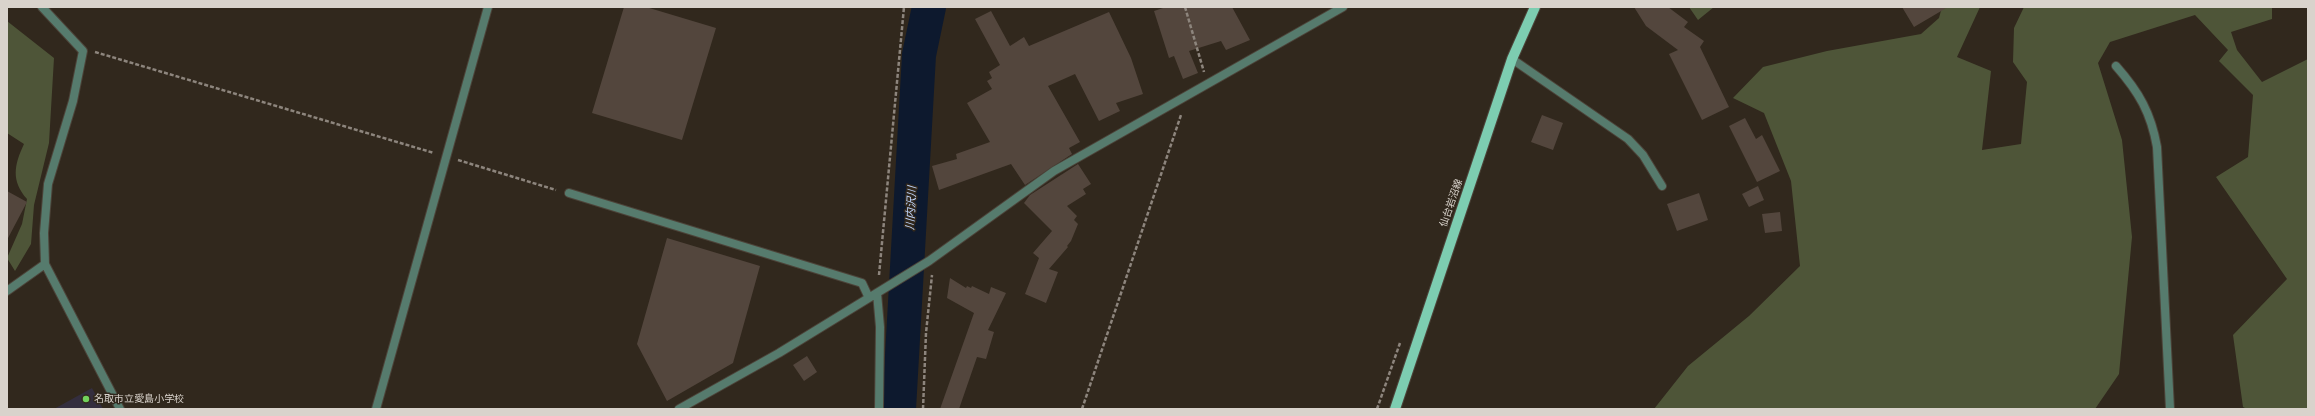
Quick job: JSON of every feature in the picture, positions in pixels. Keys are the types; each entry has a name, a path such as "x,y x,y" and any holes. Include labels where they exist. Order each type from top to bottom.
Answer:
{"main road":[{"name":"仙台岩沼線","path":"1395,409 1512,59 1535,7"}],"street":[{"path":"42,7 83,51 73,101 48,184 44,233 45,264 120,409"},
{"path":"376,409 488,7"},
{"path":"678,409 779,353 931,259 1054,171 1180,101 1343,7"},
{"path":"1512,59 1628,139 1643,155 1662,186"},
{"path":"2116,66 2134,87 2145,106 2153,126 2157,147 2170,409"},
{"path":"569,193 862,283 869,298"},
{"path":"7,291 45,264"},
{"path":"877,292 880,327 880,409"}],"path":[{"path":"877,292 904,7"},
{"path":"1185,7 1208,84"},
{"path":"83,51 107,54 569,193"},
{"path":"1082,409 1183,109 1180,101"},
{"path":"923,409 931,259"}],"shaded area":[{"name":"名取市立愛島小学校","path":"92,388 103,409 54,409"}],"green space":[{"path":"1689,7 1714,7 1698,20"},
{"path":"1942,7 1980,7 1957,57 1991,71 1982,150 2021,144 2027,82 2013,62 2014,28 2024,7 2272,7 2272,19 2231,32 2237,50 2262,82 2308,59 2308,409 2247,409 2243,407 2233,335 2287,279 2216,177 2248,157 2253,95 2219,61 2228,50 2195,15 2110,42 2098,63 2122,140 2132,237 2119,374 2095,409 1654,409 1688,366 1749,316 1800,266 1791,181 1764,113 1733,98 1763,67 1827,51 1921,34 1939,18"},
{"path":"7,21 54,58 49,143 34,205 31,244 15,271 7,258 22,224 27,199 18,186 16,179 16,166 24,144 7,133"}],"building":[{"path":"624,7 646,7 716,28 682,140 592,113"},
{"path":"1166,7 1232,7 1250,40 1226,50 1221,41 1189,51 1198,73 1183,79 1174,56 1169,58 1154,11"},
{"path":"1634,7 1668,7 1688,22 1684,27 1704,41 1700,47 1729,107 1702,120 1669,54 1678,50 1646,26"},
{"path":"1902,7 1948,7 1914,27"},
{"path":"991,11 1010,46 1024,37 1029,46 1109,12 1131,58 1143,94 1116,103 1120,111 1099,121 1075,74 1048,86 1080,142 1069,148 1072,154 1025,185 1011,164 939,190 932,166 957,159 956,154 990,142 967,103 992,89 987,81 992,78 989,72 1000,65 975,19"},
{"path":"1542,115 1563,123 1553,150 1531,142"},
{"path":"1745,118 1756,139 1762,135 1780,171 1757,182 1729,126"},
{"path":"1078,164 1091,184 1083,189 1086,194 1067,206 1077,216 1074,220 1078,224 1071,241 1067,246 1068,247 1049,269 1058,272 1046,303 1025,294 1039,258 1033,253 1052,231 1024,203 1030,195"},
{"path":"1758,186 1764,200 1749,207 1742,194"},
{"path":"7,191 27,202 7,240"},
{"path":"1699,193 1708,220 1677,231 1667,204"},
{"path":"1780,212 1782,231 1765,233 1762,214"},
{"path":"667,238 760,266 733,363 667,401 637,344"},
{"path":"950,278 966,288 967,286 971,288 972,286 989,294 991,287 1006,293 988,330 994,332 986,359 977,357 959,409 940,409 974,313 947,298"},
{"path":"807,356 817,372 804,381 793,365"}],"waterway":[{"name":"川内沢川","path":"899,409 919,55 929,7"}],"place":[{"name":"名取市立愛島小学校","path":"86,399"}]}
